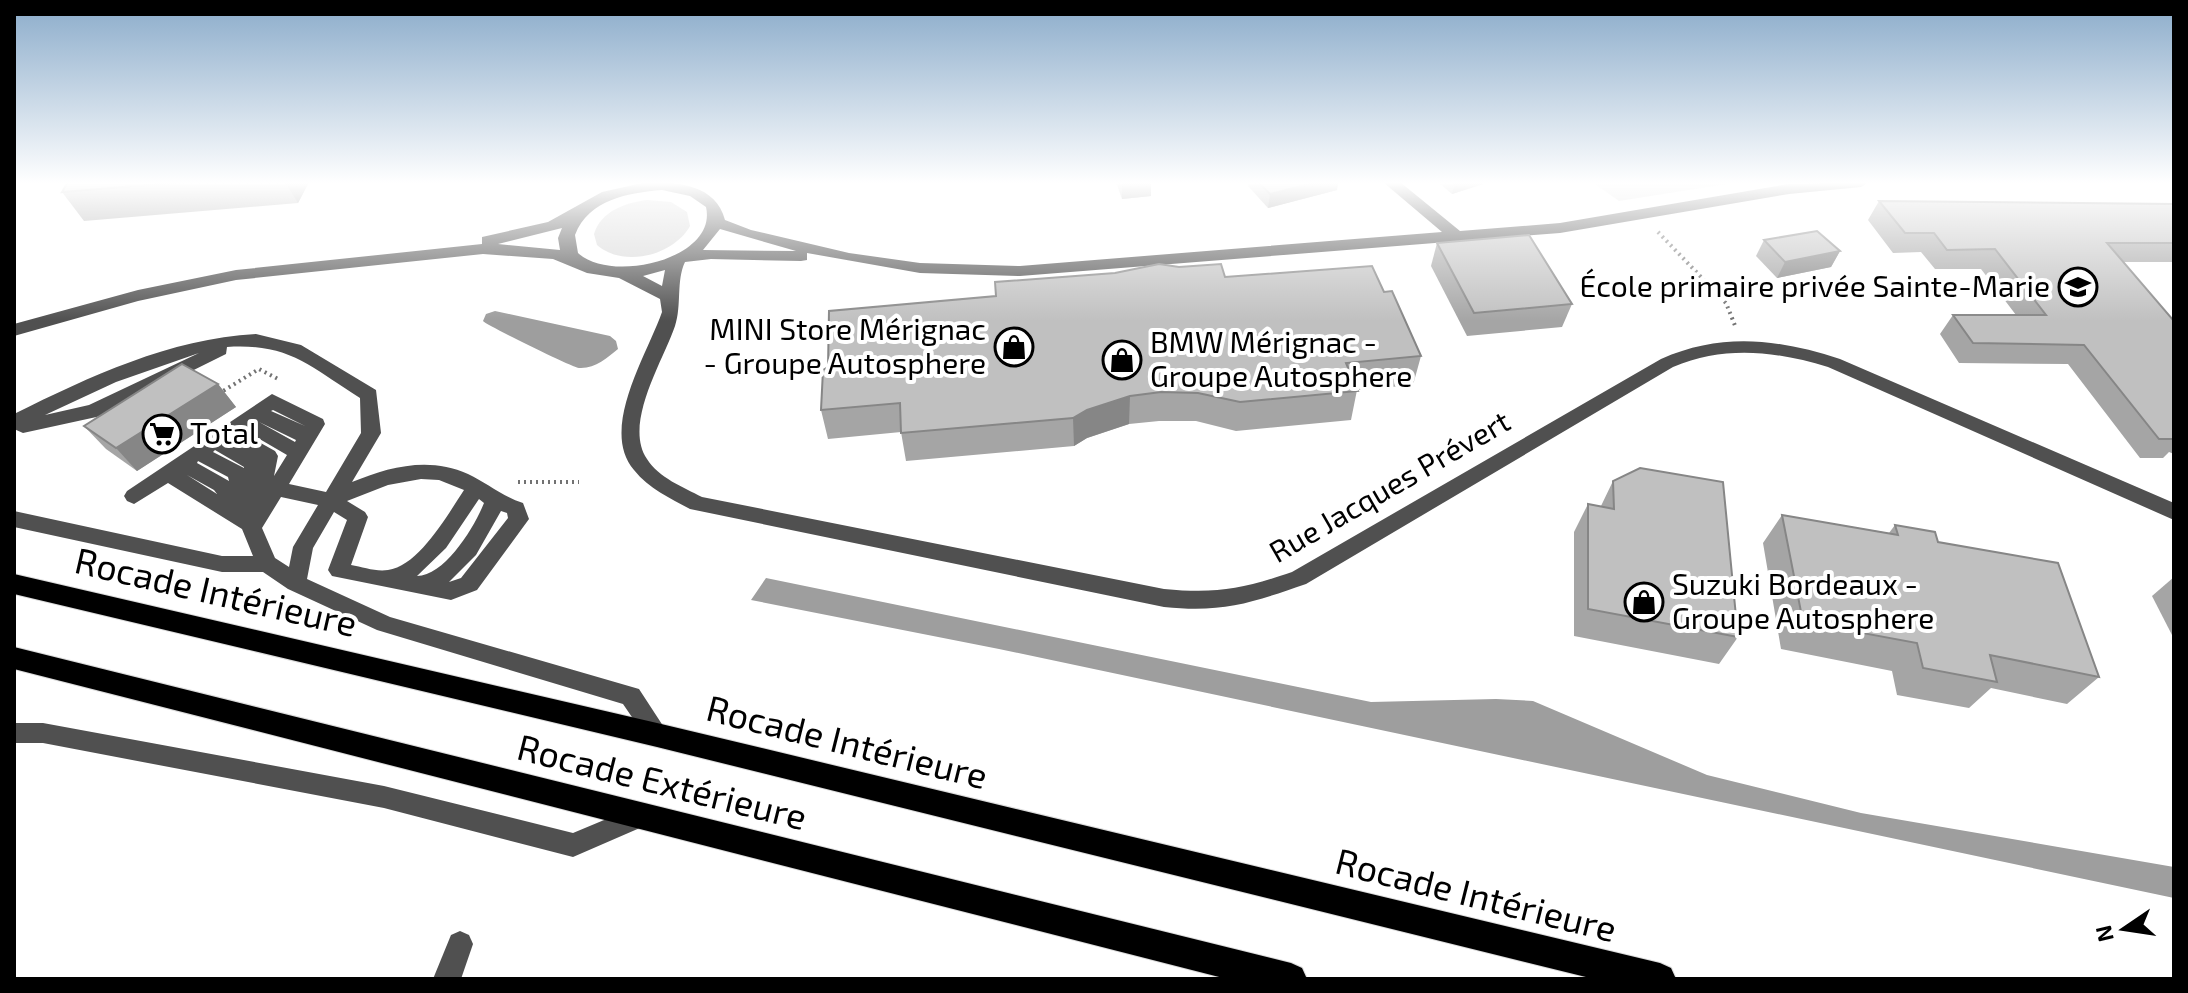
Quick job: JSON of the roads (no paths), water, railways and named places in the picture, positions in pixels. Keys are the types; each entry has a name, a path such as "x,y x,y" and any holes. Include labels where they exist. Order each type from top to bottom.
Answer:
{"highway":[{"name":"Rocade Intérieure","path":"14,584 657,735 1660,979"},
{"name":"Rocade Extérieure","path":"14,658 1291,979"}],"street":[{"path":"433,253 543,228"},
{"path":"569,228 567,249 576,260"},
{"path":"679,262 700,248 714,228"},
{"path":"732,228 849,258 920,268 1020,271 1556,228"},
{"path":"1447,228 1456,236"},
{"path":"14,330 82,310 216,279 433,253 514,250 554,253 597,270 625,274 651,271 711,254 849,258"},
{"name":"Rue Jacques Prévert","path":"679,262 668,296 669,320 631,410 628,436 638,464 665,490 697,504 1130,592 1205,602 1243,597 1299,578 1667,363 1703,348 1743,344 1776,347 1834,363 2174,512"},
{"path":"625,274 668,296"},
{"path":"14,425 89,386 174,352 259,340 285,345 369,395 371,433 303,547 296,583"},
{"path":"134,496 272,401 316,424 253,526"},
{"path":"235,426 302,445"},
{"path":"235,426 254,464 253,526"},
{"path":"182,463 237,473 255,539 267,564 296,583 385,624 631,696 657,735"},
{"path":"182,463 253,526"},
{"path":"276,488 330,500 358,517 339,570 451,591 469,584 519,519 516,508 495,501 462,479 433,470 384,477 330,500"},
{"path":"388,579 413,571 446,533 476,487"},
{"path":"14,519 222,564 267,564"},
{"path":"14,733 56,735 384,797 573,845 640,816"},
{"path":"447,979 460,944"}],"place":[{"name":"École primaire privée Sainte-Marie","path":"2078,287"},
{"name":"MINI Store Mérignac - Groupe Autosphere","path":"1014,347"},
{"name":"BMW Mérignac - Groupe Autosphere","path":"1122,360"},
{"name":"Total","path":"162,434"},
{"name":"Suzuki Bordeaux - Groupe Autosphere","path":"1644,602"}]}
